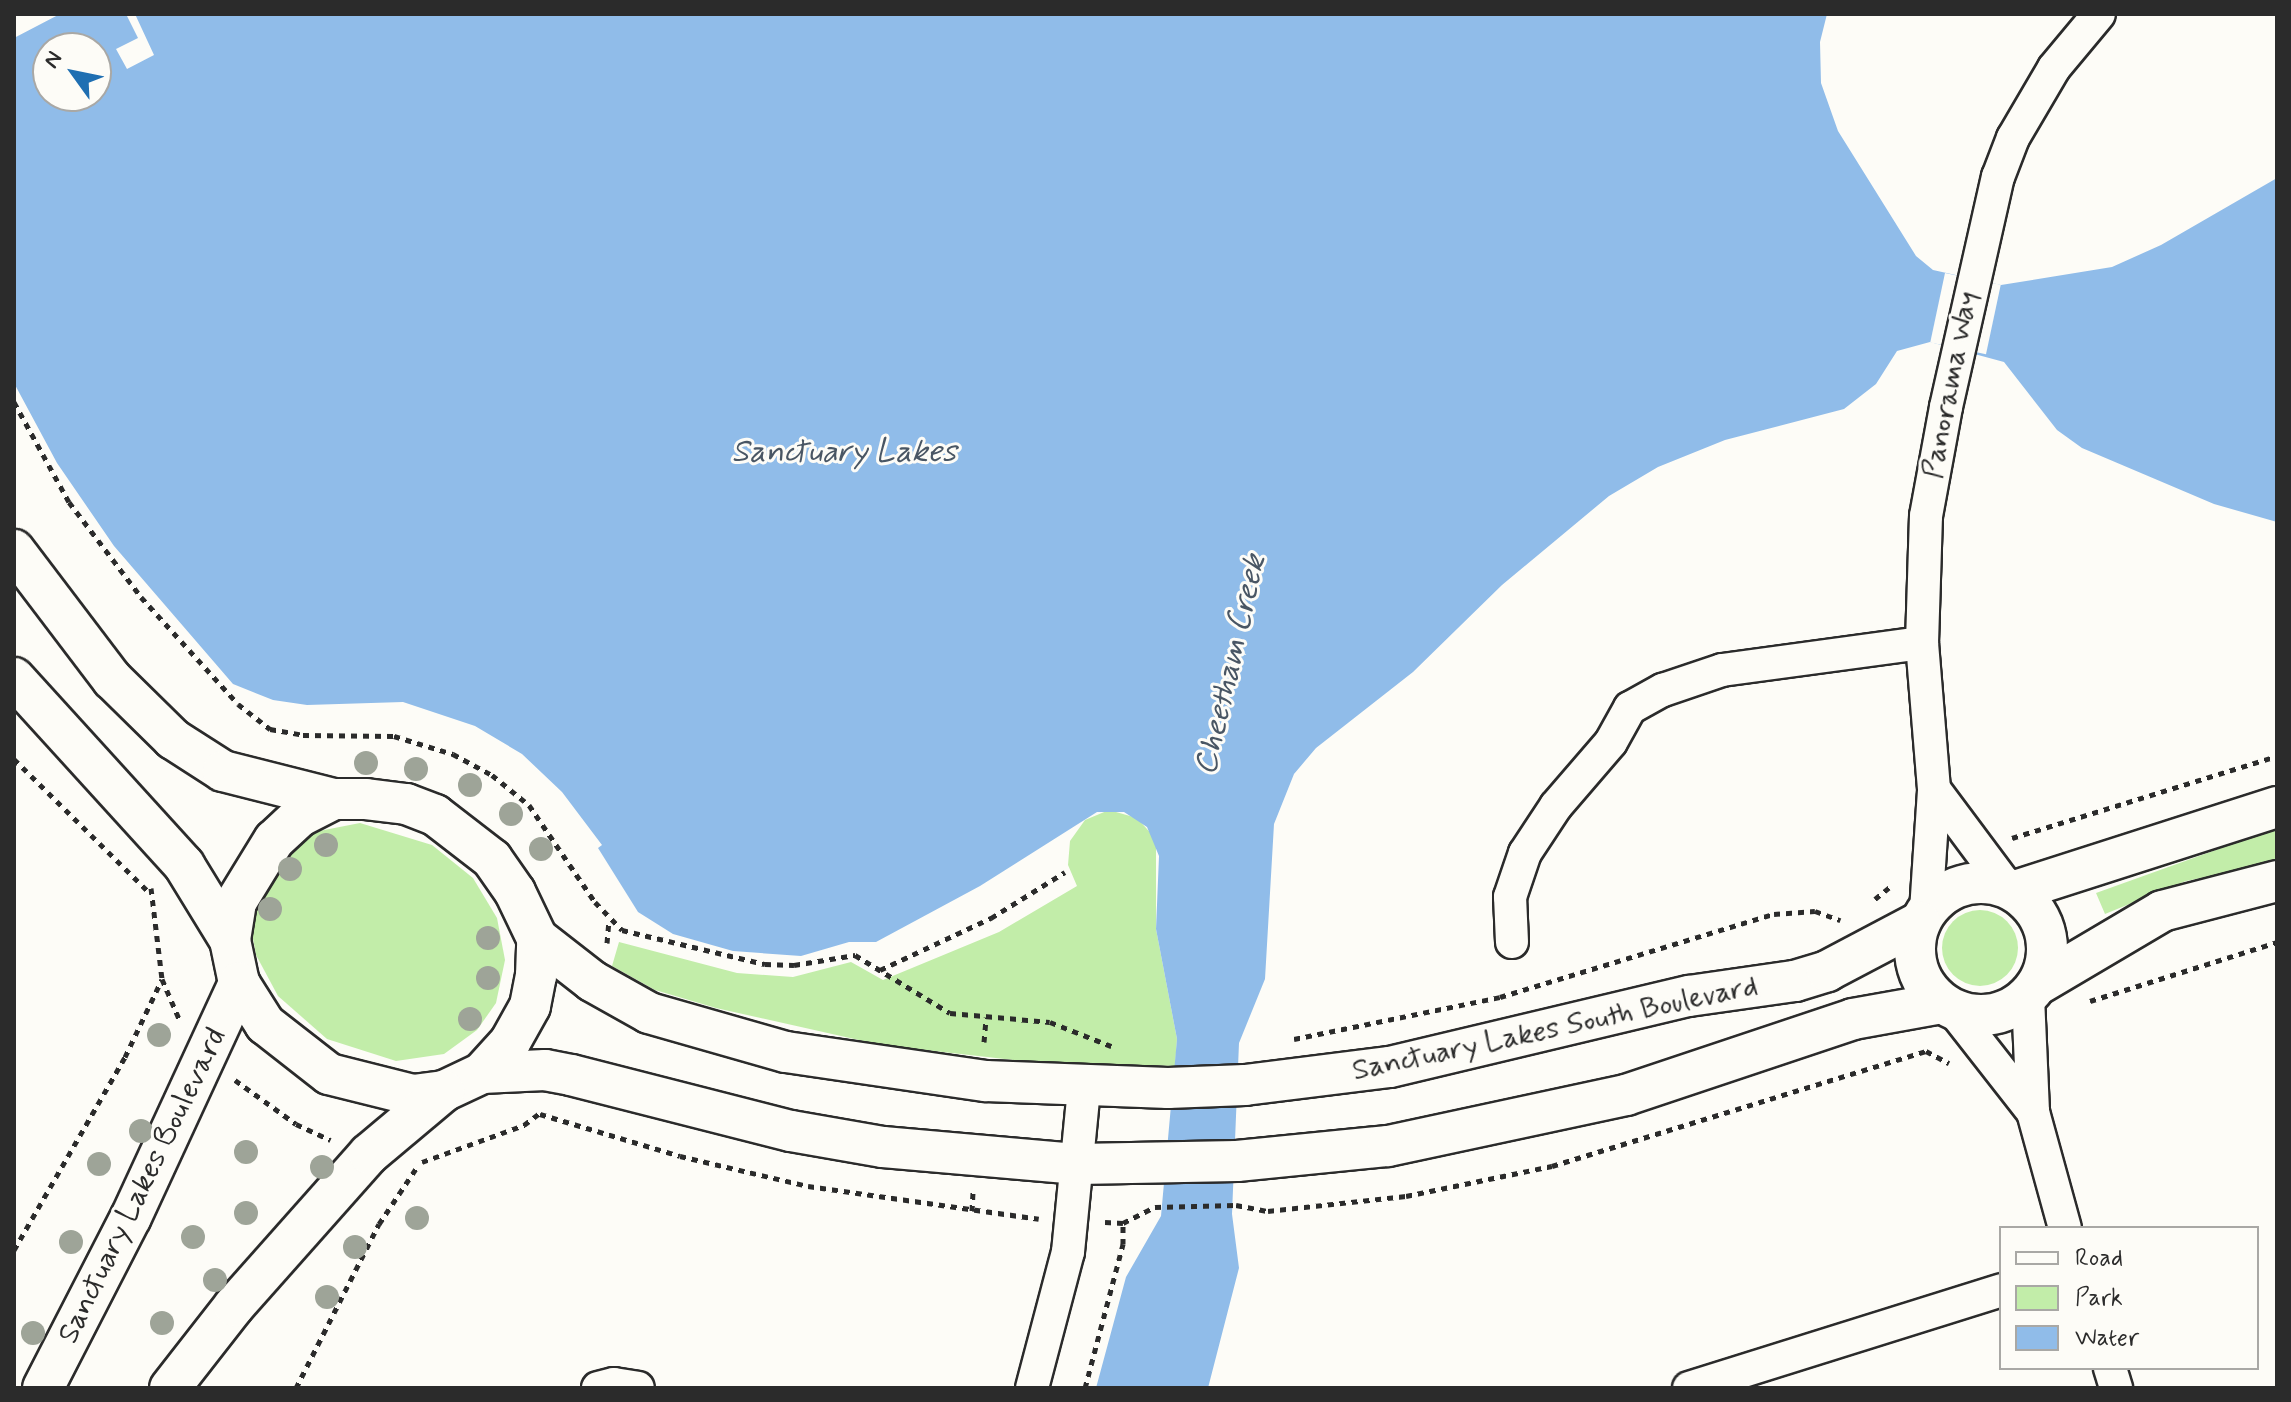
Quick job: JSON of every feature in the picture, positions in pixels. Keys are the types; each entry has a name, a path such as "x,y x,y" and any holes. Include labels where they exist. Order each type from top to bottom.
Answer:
{"street":[{"name":"Panorama Way","path":"1923,916 1934,789 1922,643 1926,516 1971,278 2013,138 2054,68 2099,14"},
{"path":"14,550 143,711 173,739 223,771 334,799 406,804 466,835 515,892 537,938 530,1006 510,1042 482,1073 444,1091 369,1154 234,1306 170,1388"},
{"path":"1512,942 1510,897 1525,853 1556,806 1611,742 1630,708 1663,690 1722,670 1922,643"},
{"path":"14,678 169,846 230,940"},
{"path":"1934,789 1966,835 2043,923 2046,966 2032,991 2033,1112 2064,1226"},
{"path":"334,799 299,817 255,865 236,902 230,940 239,983 265,1024 329,1074 413,1095 444,1091"},
{"path":"2033,1112 1917,967 1914,944 1923,916 1963,884 2011,889 2277,807"},
{"path":"1948,1007 1992,1015 2151,916 2196,899 2277,881"},
{"name":"Sanctuary Lakes South Boulevard","path":"537,938 599,985 649,1013 786,1052 986,1081 1084,1088 1168,1088 1245,1085 1461,1054 1689,996 1795,981 1827,971 1923,916"},
{"name":"Sanctuary Lakes Boulevard","path":"43,1388 209,1054 239,983"},
{"name":"Sanctuary Lakes South Boulevard","path":"482,1073 545,1070 822,1137 960,1156 1078,1164 1237,1161 1388,1146 1626,1095 1877,1012 1948,1007"},
{"path":"1032,1388 1072,1220 1084,1088"},
{"path":"1689,1388 1999,1291"},
{"path":"598,1388 614,1384 638,1388"}],"path":[{"path":"14,402 69,502 141,597 238,704 270,729 303,735 394,736 453,754 492,775 529,805 556,839 609,920 640,936 727,958 794,965 855,955 950,1013 1050,1022 1120,1050"},
{"path":"223,771 270,729"},
{"path":"1966,835 2023,836 2277,756"},
{"path":"14,759 150,893"},
{"path":"169,846 150,893 162,979 184,1031 296,1124 369,1154 420,1162 512,1130 540,1114 571,1075"},
{"path":"1867,904 1931,850"},
{"path":"880,970 991,918 1065,872"},
{"path":"1288,1041 1356,1022 1500,997 1774,914 1815,911 1843,921 1855,913"},
{"path":"599,985 609,920"},
{"path":"2082,1004 2277,942"},
{"path":"14,1250 125,1057 162,979"},
{"path":"540,1114 680,1156 808,1186 1072,1220 1123,1223 1155,1207 1236,1205 1268,1211 1406,1196 1552,1166 1926,1051 1969,1074 1991,1059"},
{"path":"296,1388 379,1224 420,1162"},
{"path":"1085,1388 1123,1244 1123,1223"}],"green space":[{"path":"1109,810 1137,818 1156,839 1156,929 1177,1039 1175,1066 1031,1062 881,1045 716,1008 655,990 612,966 619,942 737,973 793,977 851,962 883,980 999,932 1077,886 1068,865 1070,841 1085,820"},
{"path":"360,823 432,845 473,878 497,918 505,960 496,1003 477,1030 444,1054 396,1061 327,1039 278,996 256,955 252,933 258,889 298,840 314,832"},
{"path":"2277,828 2277,863 2186,881 2105,914 2096,893"},
{"path":"1980,910 1994,913 2007,921 2015,934 2018,948 2015,962 2007,975 1994,983 1980,986 1966,983 1953,975 1945,962 1942,948 1945,934 1953,921 1966,913"}],"water":[{"name":"Sanctuary Lakes","path":"60,14 1827,14 1820,42 1821,83 1838,131 1916,256 1933,270 2001,285 2112,267 2161,245 2277,178 2277,522 2214,504 2082,448 2057,430 2004,362 1930,342 1897,351 1876,384 1844,409 1725,440 1658,467 1609,496 1502,585 1413,672 1316,748 1294,774 1274,824 1265,979 1239,1043 1232,1214 1239,1268 1208,1388 1096,1388 1126,1277 1161,1216 1177,1039 1156,929 1159,856 1147,827 1124,812 1097,812 980,886 876,942 849,942 801,956 733,951 673,934 638,912 598,848 602,845 562,792 522,754 475,726 403,702 307,705 273,700 233,684 114,546 57,463 14,383 14,38"}],"pier":[{"path":"126,14 135,14 154,55 127,69 116,49 138,38"},
{"path":"1945,273 2001,285 1986,354 1930,342"}],"water label":[{"name":"Cheetham Creek","path":"1231,665"}]}
